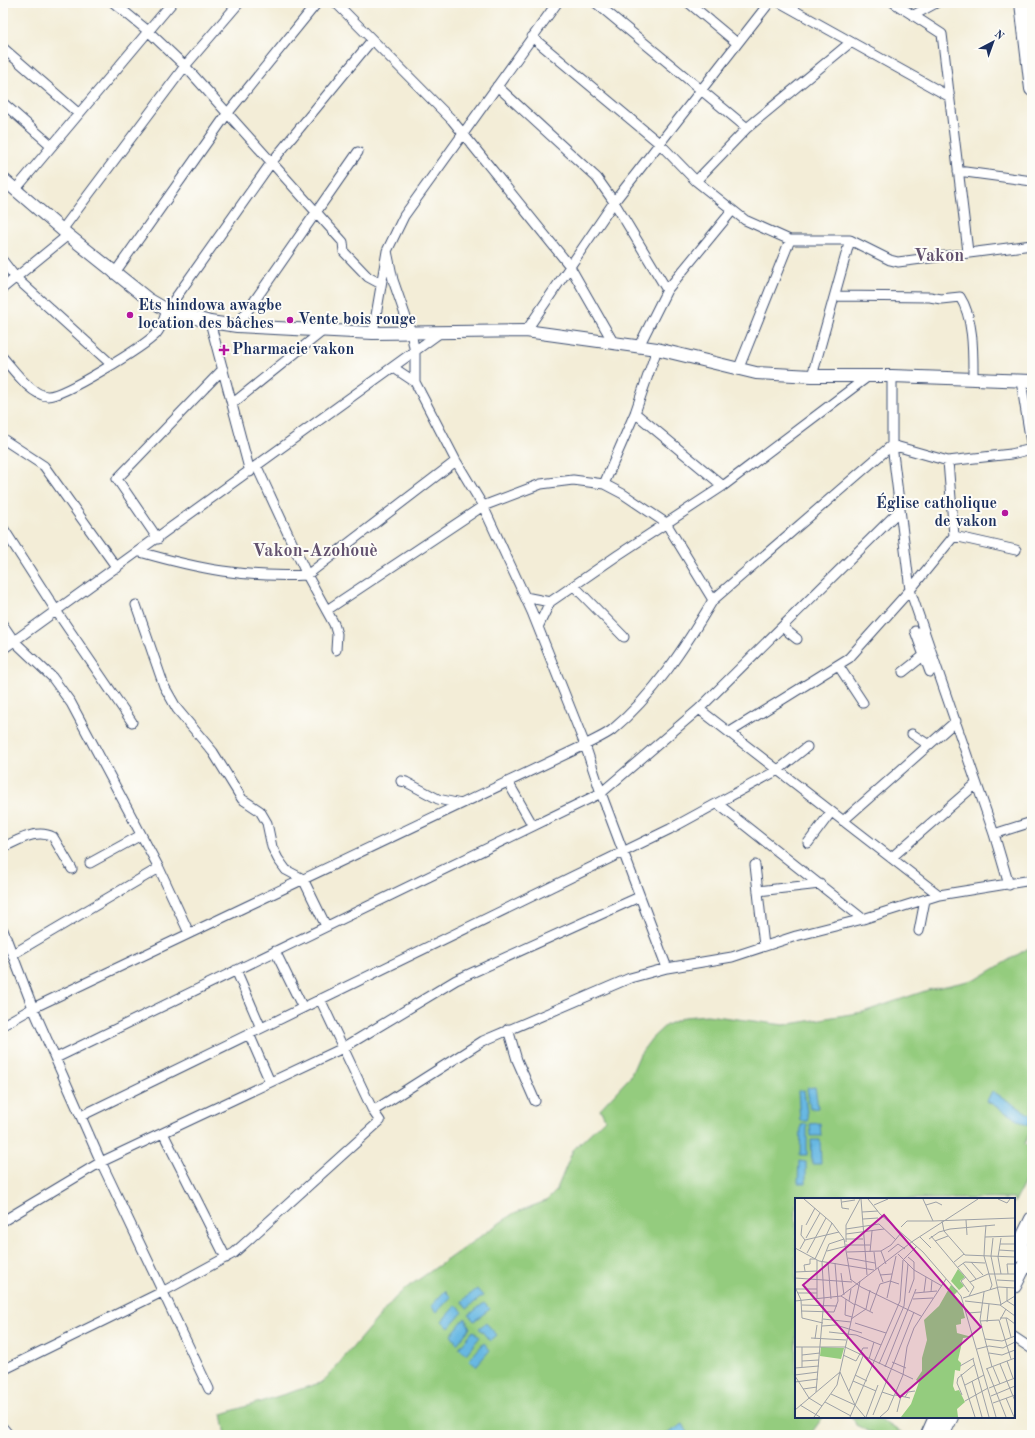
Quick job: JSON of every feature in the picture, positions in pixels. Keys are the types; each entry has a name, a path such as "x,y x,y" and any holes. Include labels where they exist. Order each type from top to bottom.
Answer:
{"highway":[{"path":"1022,3 1032,88"},
{"path":"1015,1254 1032,1220"},
{"path":"1015,1284 1031,1252"},
{"path":"928,1435 936,1418"},
{"path":"942,1435 950,1418"}],"main road":[{"path":"3,179 114,274 148,299 167,310 210,322 237,326 373,333 526,331 657,348 738,370 756,373 812,376 870,375 1027,381"}],"street":[{"path":"114,3 148,31 186,66 342,242 344,252 368,277 381,284"},
{"path":"15,190 172,3"},
{"path":"3,288 65,233 186,66 239,3"},
{"path":"114,274 227,114 318,3"},
{"path":"336,3 452,120 569,265 613,342"},
{"path":"373,333 387,251 404,216 556,3"},
{"path":"596,3 747,128"},
{"path":"689,3 737,43"},
{"path":"526,331 569,265 614,202 658,143 769,3"},
{"path":"781,3 950,97"},
{"path":"894,3 942,34 968,252"},
{"path":"914,15 936,3"},
{"path":"532,36 658,143 696,181 732,210 746,220 790,240 850,240 890,260 898,262 1032,245"},
{"path":"3,358 24,382 34,390 46,396 74,386 109,365 155,334 161,327 167,310 271,163 372,40"},
{"path":"696,181 747,128 850,42"},
{"path":"3,48 79,114"},
{"path":"498,86 598,178 667,290"},
{"path":"3,103 52,146"},
{"path":"237,326 358,152"},
{"path":"958,171 1032,181"},
{"path":"639,346 667,290 732,210"},
{"path":"738,370 790,240"},
{"path":"812,376 850,240"},
{"path":"387,251 392,280 411,332 414,353 415,382 456,461 483,506 538,627 585,745 639,897 667,968"},
{"path":"3,261 14,279 109,365"},
{"path":"835,296 930,297 941,299 960,297 964,303 972,335 973,379"},
{"path":"210,322 232,404 253,470 307,575 327,610 337,634 336,650"},
{"path":"232,404 324,330"},
{"path":"3,650 394,368 441,332"},
{"path":"604,484 635,413 657,348"},
{"path":"394,368 415,382"},
{"path":"158,539 117,479 223,369"},
{"path":"538,627 550,602 723,486 870,375"},
{"path":"892,376 892,445 910,590 927,653 930,672"},
{"path":"892,445 948,461 1032,450 1027,381"},
{"path":"635,413 723,486"},
{"path":"3,438 44,466 117,568"},
{"path":"3,1025 33,1008 508,782 585,745 610,731 632,711 660,680 693,633 713,600 892,445"},
{"path":"140,552 192,567 246,575 307,575 456,461"},
{"path":"730,732 849,658 910,590 954,536 948,461"},
{"path":"327,610 483,506 540,484 574,480 604,484 623,494 666,524 713,600"},
{"path":"56,1058 601,793 699,709 900,510"},
{"path":"3,528 57,612 132,722"},
{"path":"954,536 1016,550"},
{"path":"574,586 624,637"},
{"path":"525,597 550,602"},
{"path":"136,605 164,686 178,709 213,752 242,799 260,811 267,823 272,847 286,870 303,879 326,926"},
{"path":"3,625 14,641 52,677 71,703 160,868 189,934"},
{"path":"782,627 797,639"},
{"path":"915,632 927,653 956,721 994,834 1009,885"},
{"path":"903,672 927,653"},
{"path":"838,665 863,703"},
{"path":"699,709 939,896"},
{"path":"843,821 956,721"},
{"path":"912,734 929,745"},
{"path":"81,1116 623,852 718,804 778,770 806,747"},
{"path":"401,781 406,782 438,799 461,804"},
{"path":"508,782 533,826"},
{"path":"891,858 976,784"},
{"path":"718,804 863,919"},
{"path":"808,843 831,812"},
{"path":"994,834 1032,822"},
{"path":"3,847 33,835 48,834 53,837 72,869"},
{"path":"90,863 141,835"},
{"path":"755,865 764,946"},
{"path":"13,954 160,868"},
{"path":"373,1111 483,1041 630,978 667,968 732,957 796,936 863,919 939,896 1032,880"},
{"path":"758,891 820,884"},
{"path":"3,1221 101,1162 343,1048 456,980 639,897"},
{"path":"919,931 925,900"},
{"path":"3,930 33,1008 101,1162 164,1291 209,1389"},
{"path":"275,951 303,1008"},
{"path":"236,970 261,1028"},
{"path":"3,1370 164,1291 234,1253 380,1121 373,1111 320,999"},
{"path":"508,1029 520,1066 535,1101"},
{"path":"249,1034 270,1082"},
{"path":"163,1133 226,1258"},
{"path":"1015,1338 1032,1349"},
{"path":"3,1428 9,1435"}],"green space":[{"path":"1032,946 1032,1129 1024,1144 1032,1148 1032,1169 1015,1201 1015,1198 795,1198 795,1418 822,1418 810,1435 226,1435 222,1414 323,1382 395,1298 405,1289 514,1213 546,1201 556,1191 573,1150 605,1119 600,1109 630,1077 640,1054 652,1038 666,1025 684,1017 707,1015 784,1025 863,1012 928,990 977,979"},
{"path":"851,1418 879,1418 905,1435 876,1435 856,1425"}],"water":[{"path":"815,1087 818,1108 810,1109 807,1088"},
{"path":"804,1090 808,1121 800,1121 798,1091"},
{"path":"992,1091 1032,1116 1028,1126 987,1101"},
{"path":"820,1123 821,1136 811,1136 810,1124"},
{"path":"807,1124 807,1155 800,1155 801,1125"},
{"path":"811,1140 820,1140 821,1164 812,1164"},
{"path":"799,1161 806,1162 806,1183 798,1183"},
{"path":"477,1289 483,1296 467,1308 462,1301"},
{"path":"445,1291 451,1297 437,1312 431,1306"},
{"path":"484,1303 490,1309 474,1321 469,1315"},
{"path":"456,1305 463,1312 449,1328 442,1321"},
{"path":"465,1318 470,1328 457,1344 451,1335"},
{"path":"486,1323 497,1335 490,1341 479,1328"},
{"path":"473,1331 480,1337 466,1354 459,1348"},
{"path":"484,1343 490,1350 476,1366 469,1360"},
{"path":"683,1424 689,1435 665,1435"}],"place":[{"name":"Ets hindowa awagbe location des bâches","path":"130,315"},
{"name":"Vente bois rouge","path":"290,320"},
{"name":"Pharmacie vakon","path":"224,350"},
{"name":"Église catholique de vakon","path":"1005,513"}],"district":[{"name":"Vakon","path":"939,256"},
{"name":"Vakon-Azohouè","path":"315,551"}]}
